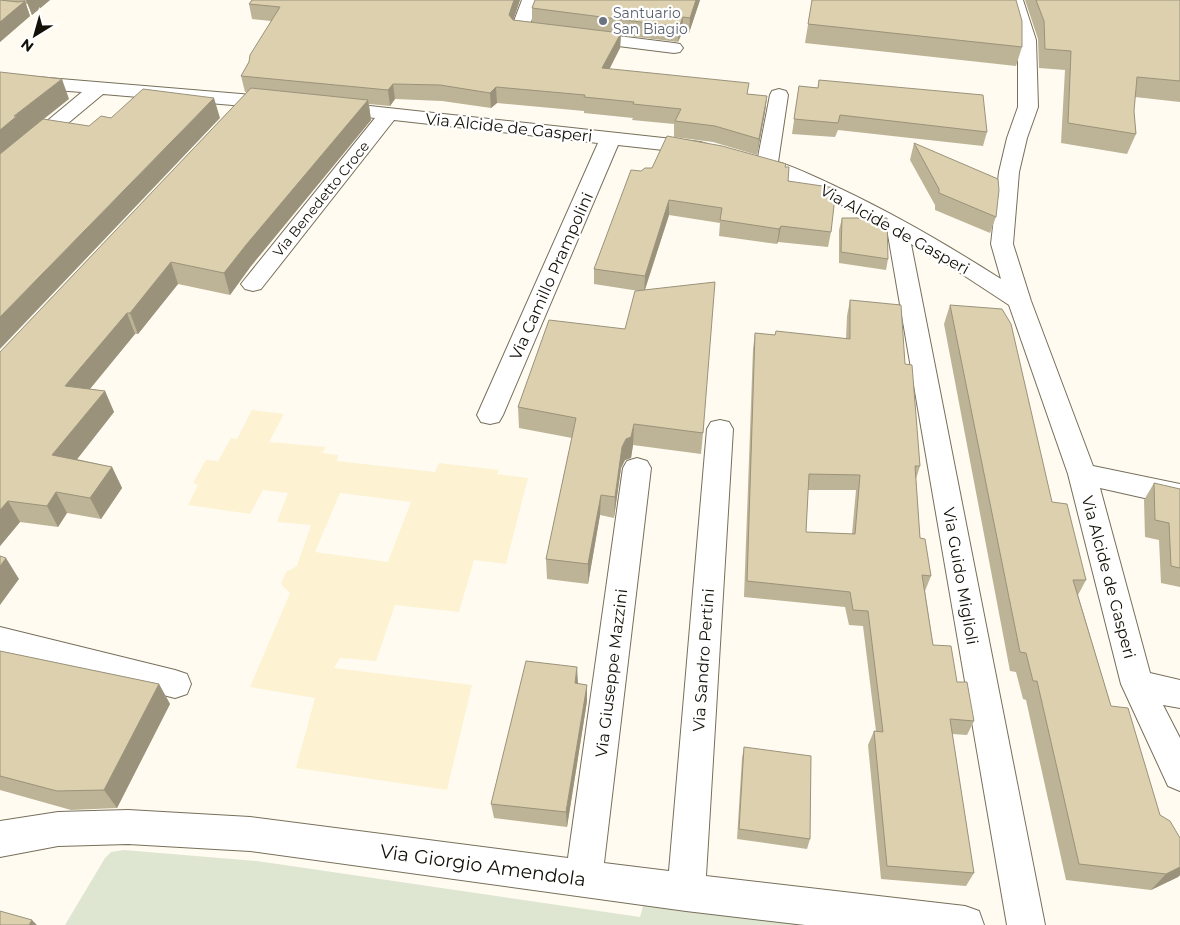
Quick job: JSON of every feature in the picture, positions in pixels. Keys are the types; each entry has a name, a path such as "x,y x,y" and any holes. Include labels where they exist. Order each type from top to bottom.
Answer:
{"street":[{"path":"530,0 520,29 674,48"},
{"path":"1015,0 1027,40 1028,108 1017,138 1009,172 1002,244 1019,301"},
{"name":"Via Alcide de Gasperi","path":"0,80 250,100 390,114 611,138 726,154 797,176 865,208 956,260 1019,301 1082,474 1137,684 1180,775"},
{"path":"0,170 99,88"},
{"path":"766,166 779,95"},
{"path":"230,122 250,100"},
{"name":"Via Benedetto Croce","path":"253,284 390,114"},
{"name":"Via Camillo Prampolini","path":"490,415 611,138"},
{"name":"Via Guido Miglioli","path":"897,226 1026,925"},
{"name":"Via Sandro Pertini","path":"686,892 720,428"},
{"name":"Via Giuseppe Mazzini","path":"584,878 637,468"},
{"path":"1082,474 1180,495"},
{"path":"0,640 175,684"},
{"path":"1137,684 1180,694"},
{"name":"Via Giorgio Amendola","path":"0,839 58,829 128,827 250,834 686,892 965,925"}],"shaded area":[{"path":"252,410 284,414 269,442 326,447 322,453 338,455 337,461 435,472 439,463 499,470 497,474 528,478 506,564 474,560 459,612 395,605 376,661 340,658 334,668 472,685 447,790 296,768 315,698 250,687 290,593 281,584 286,572 297,566 311,525 277,522 288,493 263,490 250,514 188,505 198,485 193,483 206,460 218,461 231,438 237,439","holes":["340,493 411,502 388,562 315,552"]}],"green space":[{"path":"124,850 257,861 640,917 645,899 829,925 65,925 105,858 111,852"}],"building":[{"path":"0,0 18,2 25,1 0,22"},
{"path":"252,0 514,0 509,15 513,20 621,33 602,68 749,83 747,94 767,96 759,139 715,126 675,121 681,109 584,97 585,95 496,87 490,93 440,85 393,84 388,90 241,76 249,62 250,55 280,7 249,4"},
{"path":"535,0 696,0 690,18 683,17 679,27 532,8"},
{"path":"812,0 1016,0 1022,21 1022,47 808,24"},
{"path":"1036,0 1180,0 1180,81 1137,77 1134,111 1136,134 1068,123 1071,51 1045,49 1044,21"},
{"path":"0,72 62,79 14,116 17,116 0,130"},
{"path":"819,80 983,95 987,132 840,115 838,123 794,119 799,86 818,88"},
{"path":"251,88 368,100 224,273 171,262 130,313 127,313 65,386 105,391 52,455 112,467 90,498 56,492 47,506 8,501 0,510 0,352"},
{"path":"143,89 214,98 0,317 0,154 43,119 89,126 101,116 111,118"},
{"path":"667,136 722,146 783,163 786,164 785,167 789,167 788,181 836,188 831,232 781,226 779,229 720,220 722,208 669,200 645,276 594,269 631,170 641,171 645,168 652,168"},
{"path":"914,143 998,179 999,190 996,217 939,193 939,189"},
{"path":"842,218 887,218 888,259 841,252"},
{"path":"715,282 703,433 634,424 631,437 626,439 622,447 615,497 601,495 588,564 546,559 576,418 518,407 549,320 625,329 635,291"},
{"path":"850,300 901,305 905,364 912,365 920,466 915,466 920,538 925,539 931,576 922,575 933,645 951,646 957,682 967,682 974,721 950,719 974,873 887,866 874,731 883,732 868,611 853,610 850,592 747,581 755,333 775,335 776,331 850,339","holes":["809,474 860,475 855,534 806,532"]},
{"path":"950,305 1002,309 1011,324 1052,502 1067,504 1086,580 1073,580 1111,706 1128,708 1160,815 1170,821 1180,838 1180,867 1166,874 1079,864 1037,681 1033,681 1026,653 1020,652"},
{"path":"1154,483 1180,489 1180,568 1171,566 1169,523 1155,520"},
{"path":"0,556 6,558 0,566"},
{"path":"0,651 159,684 104,790 57,791 0,776"},
{"path":"526,661 577,667 575,683 587,685 566,812 491,804"},
{"path":"744,747 811,756 810,839 739,829"},
{"path":"0,911 32,920 29,925 0,925"}],"place":[{"name":"Santuario San Biagio","path":"603,21"}]}
